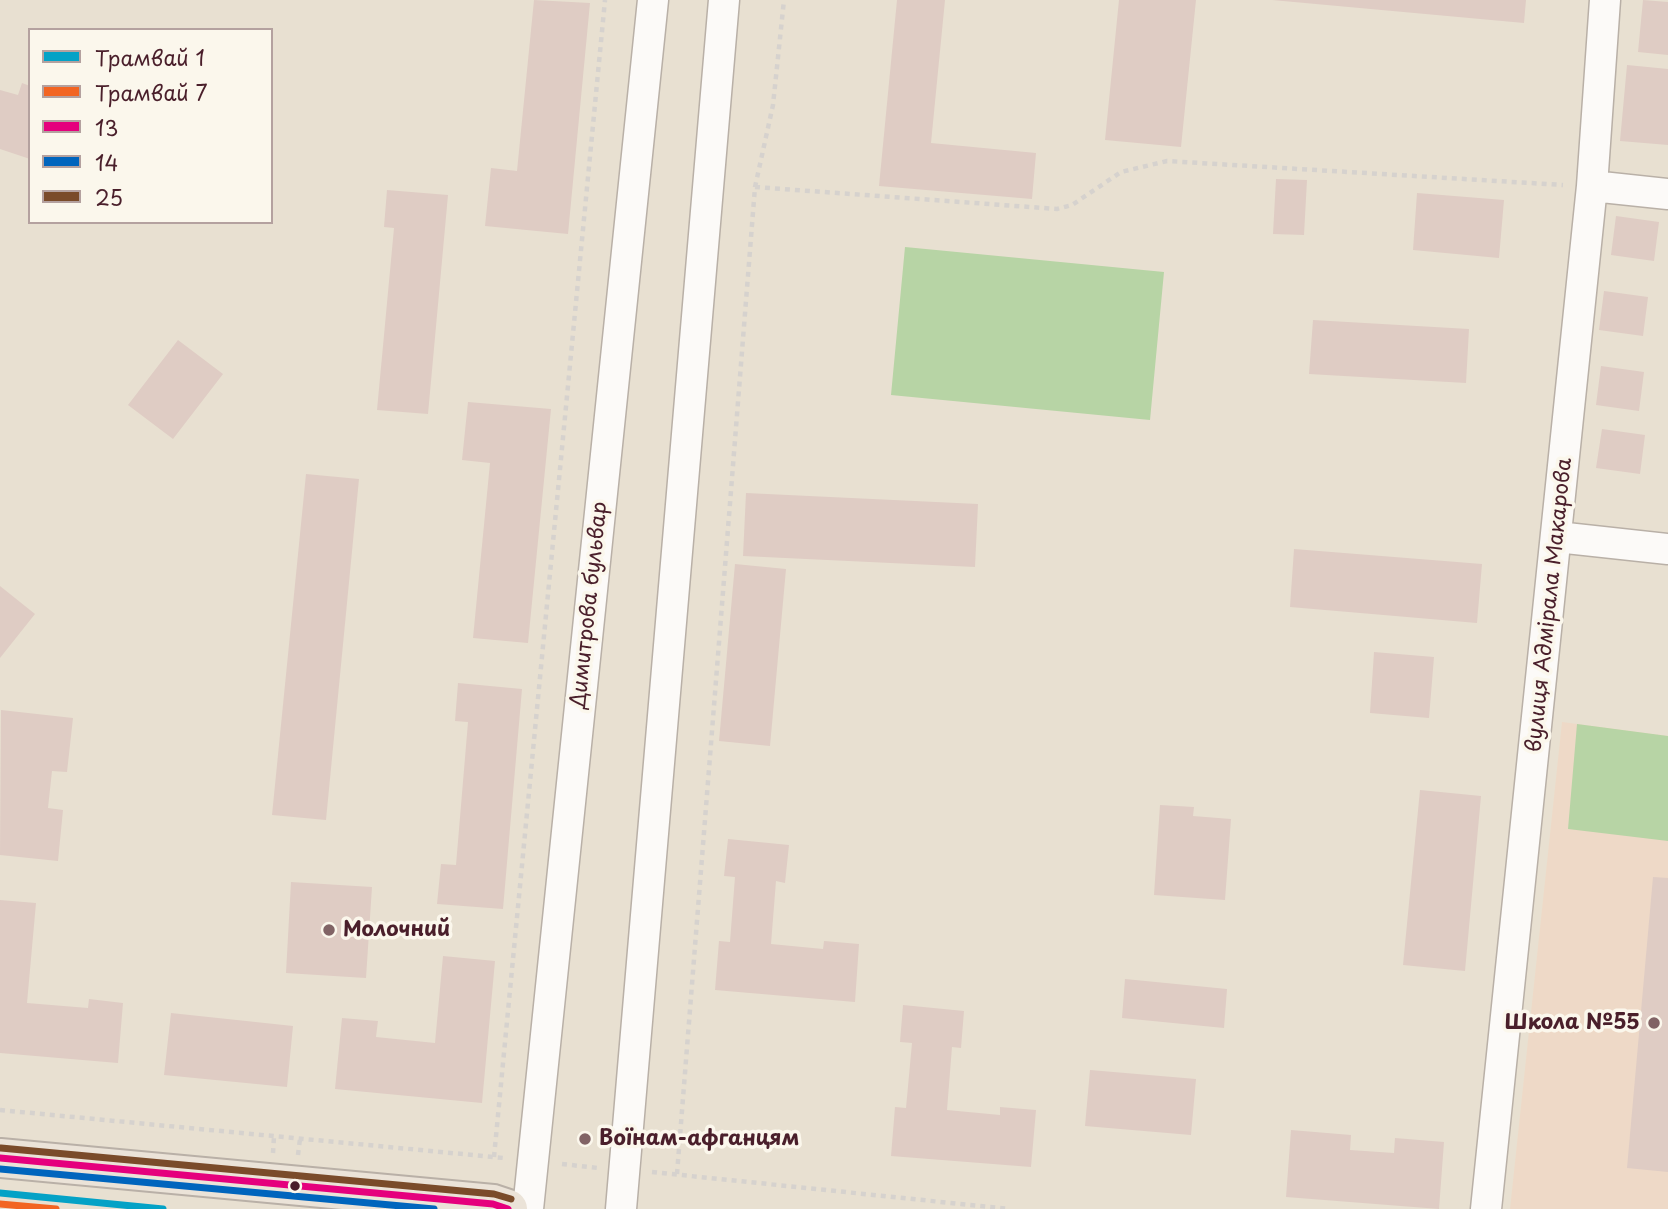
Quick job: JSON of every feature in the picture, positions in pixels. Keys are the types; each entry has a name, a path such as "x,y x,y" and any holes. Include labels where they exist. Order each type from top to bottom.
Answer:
{"main road":[{"path":"0,1158 395,1193 494,1204 508,1209"}],"street":[{"name":"Димитрова бульвар","path":"528,1209 653,0"},
{"path":"621,1209 724,0"},
{"name":"вулиця Адмірала Макарова","path":"1486,1209 1592,186 1605,0"},
{"path":"1592,186 1668,194"},
{"path":"1557,537 1668,549"}],"path":[{"path":"494,1157 605,0"},
{"path":"677,1174 755,187 773,105 784,0"},
{"path":"755,187 1057,209 1072,205 1121,172 1167,162 1592,186"}],"shaded area":[{"path":"1562,722 1668,736 1668,1209 1510,1209"}],"green space":[{"path":"905,247 1164,272 1150,420 891,395"},
{"path":"1577,724 1668,736 1668,841 1568,829"}],"building":[{"path":"534,0 590,3 568,234 485,226 491,168 517,171"},
{"path":"897,0 945,0 931,143 1036,153 1032,199 879,186"},
{"path":"1119,0 1196,0 1181,147 1105,140"},
{"path":"1272,0 1526,0 1524,23"},
{"path":"1643,0 1668,2 1668,55 1638,52"},
{"path":"1627,65 1668,69 1668,145 1620,141"},
{"path":"22,83 28,85 28,158 0,149 0,90 18,95"},
{"path":"1276,179 1307,180 1304,235 1273,234"},
{"path":"387,190 448,195 428,414 377,410 394,228 384,227"},
{"path":"1417,193 1504,200 1499,258 1413,250"},
{"path":"1616,216 1659,222 1654,261 1611,255"},
{"path":"1604,291 1648,297 1643,336 1599,330"},
{"path":"1313,320 1469,329 1466,383 1309,374"},
{"path":"178,340 223,374 173,439 128,405"},
{"path":"1601,366 1644,372 1639,411 1596,405"},
{"path":"468,402 551,409 528,643 473,638 490,463 462,460"},
{"path":"1602,429 1645,435 1640,474 1596,468"},
{"path":"306,474 359,479 326,820 272,815"},
{"path":"746,493 978,504 975,567 743,556"},
{"path":"1294,549 1482,564 1477,623 1290,607"},
{"path":"735,564 786,569 770,746 719,741"},
{"path":"0,586 35,614 0,658"},
{"path":"1374,652 1434,657 1429,718 1370,713"},
{"path":"458,683 522,689 503,909 437,904 441,864 456,865 468,722 455,721"},
{"path":"1,710 73,718 67,772 52,771 48,808 63,810 58,861 0,855"},
{"path":"1420,790 1481,796 1465,971 1403,965"},
{"path":"1160,805 1194,807 1193,816 1231,819 1225,900 1154,895"},
{"path":"728,839 789,845 785,883 776,881 771,944 823,949 824,941 859,944 855,1002 715,990 719,941 730,942 735,877 724,876"},
{"name":"Школа №55","path":"1653,877 1668,878 1668,1172 1627,1168"},
{"name":"Молочний","path":"291,882 372,887 366,978 286,973"},
{"path":"0,900 36,903 27,1003 88,1008 89,999 123,1003 118,1063 0,1053"},
{"path":"443,956 495,961 482,1103 335,1089 342,1018 378,1021 376,1037 435,1043"},
{"path":"1125,979 1227,989 1224,1028 1122,1018"},
{"path":"903,1005 964,1011 961,1048 952,1047 947,1110 1000,1115 1000,1107 1036,1110 1031,1167 891,1156 895,1107 906,1108 912,1043 900,1042"},
{"path":"171,1013 293,1026 287,1087 164,1075"},
{"path":"1090,1070 1196,1079 1191,1135 1085,1126"},
{"path":"1291,1130 1351,1135 1350,1150 1394,1153 1395,1138 1444,1142 1439,1209 1286,1197"}],"tram line":[{"name":"1","path":"0,1193 163,1209"},
{"name":"7","path":"0,1204 56,1209"}],"transit line":[{"name":"25","path":"1,1148 494,1194 511,1199"},
{"name":"13","path":"0,1158 493,1204 508,1209"},
{"name":"14","path":"0,1169 434,1209"}],"place":[{"name":"Молочний","path":"329,930"},
{"name":"Школа №55","path":"1654,1023"},
{"name":"Воїнам-афганцям","path":"585,1139"}]}
